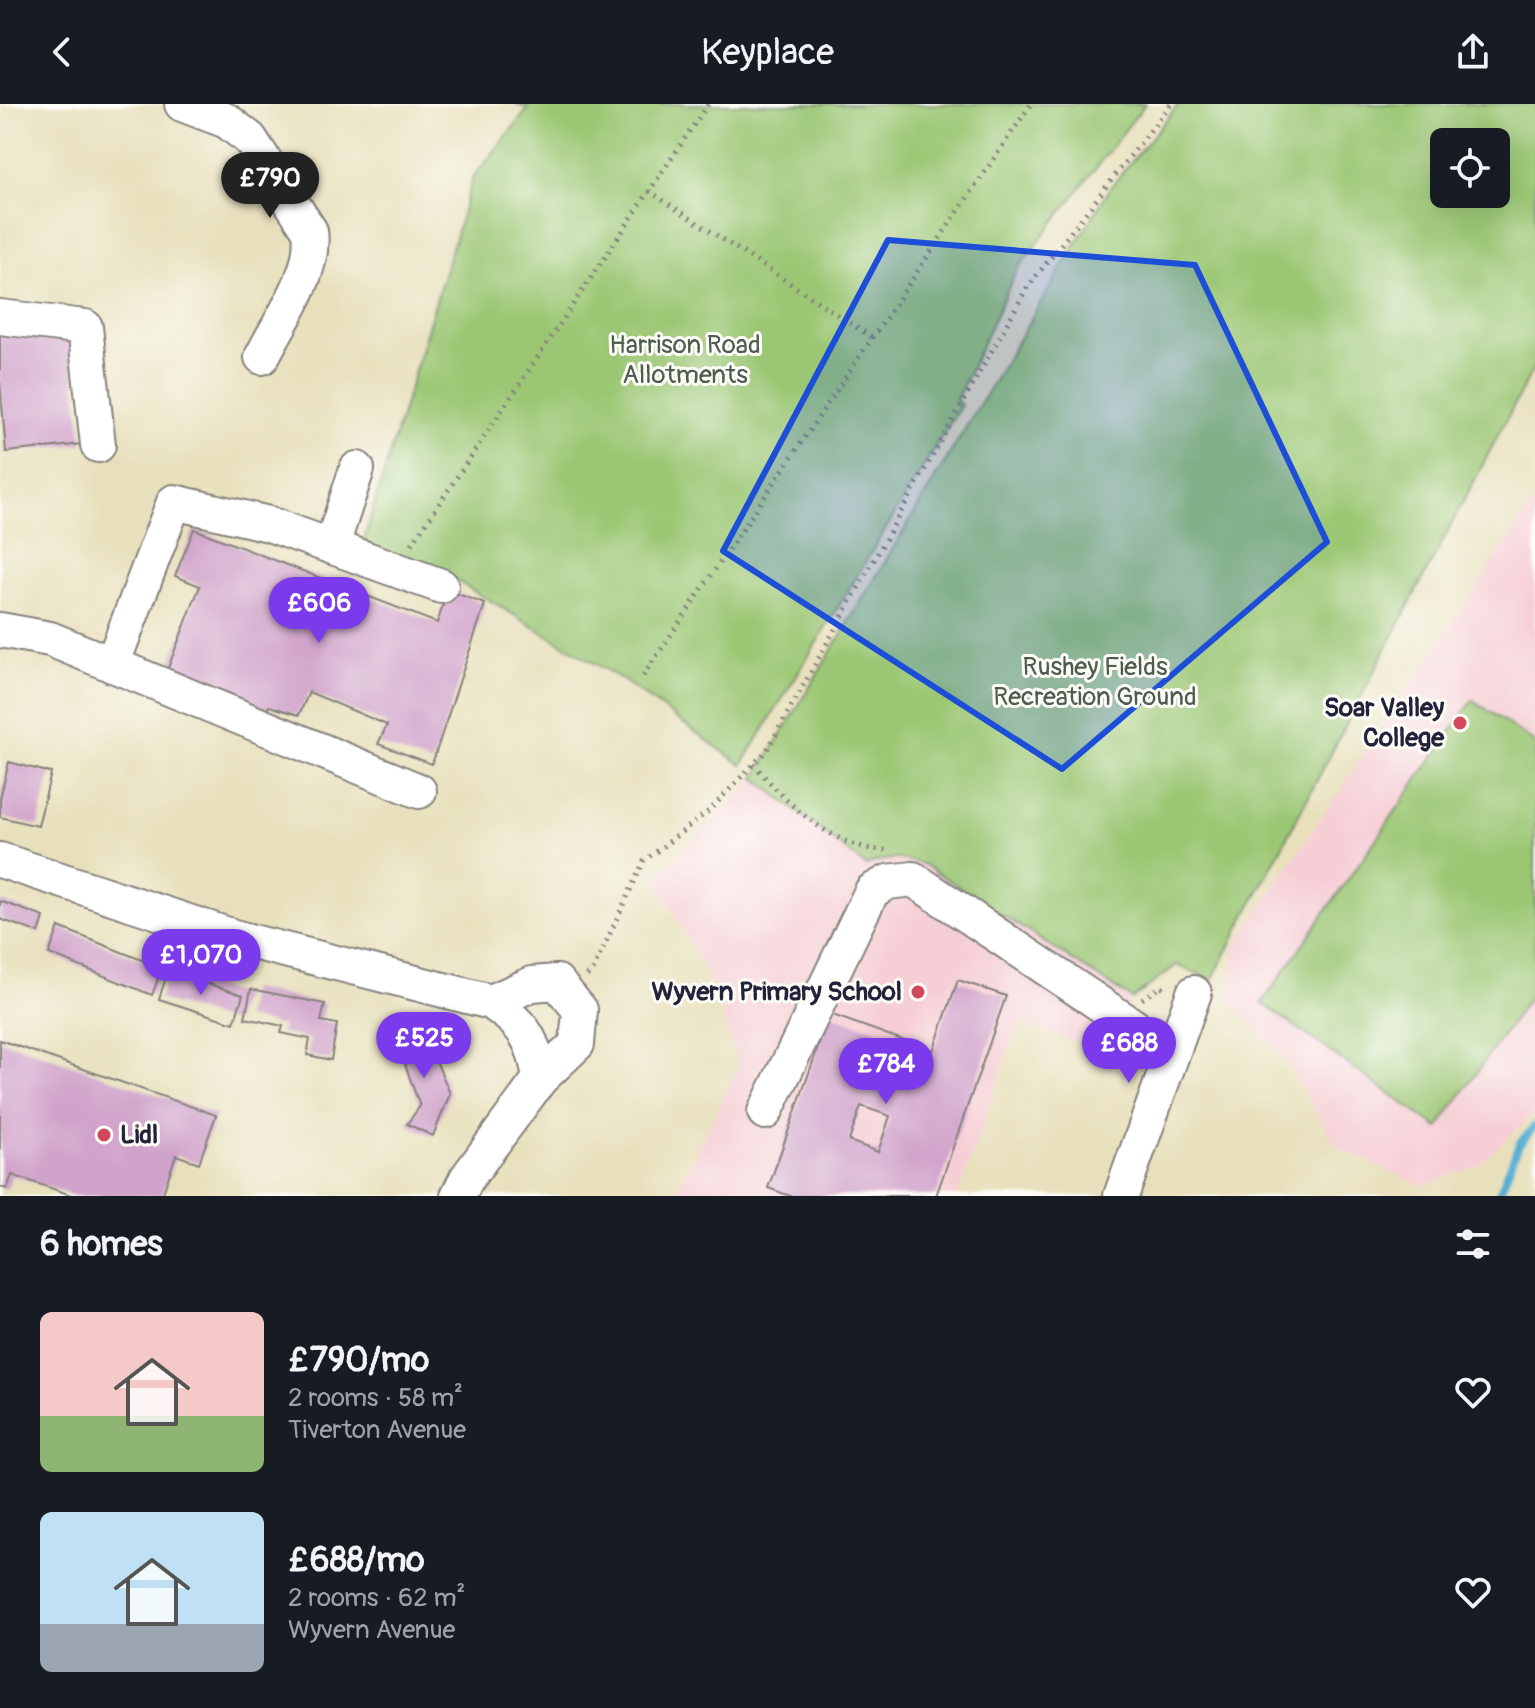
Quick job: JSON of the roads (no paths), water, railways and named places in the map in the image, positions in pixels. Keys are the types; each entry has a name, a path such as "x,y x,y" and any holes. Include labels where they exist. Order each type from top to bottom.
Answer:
{"street":[{"path":"182,104 227,121 250,139 310,231 312,247 308,264 262,357"},
{"path":"0,317 85,327 98,445"},
{"path":"332,545 357,469"},
{"path":"112,665 174,502 269,524 441,586"},
{"path":"0,630 50,639 419,791"},
{"path":"0,860 237,938 491,1002 510,1015 535,1046 540,1079"},
{"path":"765,1112 872,891 888,882 913,879 1172,1052"},
{"path":"458,1196 467,1178 540,1079 577,1044 580,1010 557,982 532,984 491,1002"},
{"path":"1121,1196 1194,993"}],"waterway":[{"path":"1498,1196 1519,1144 1535,1126"}],"place":[{"name":"Soar Valley College","path":"1460,723"},
{"name":"Wyvern Primary School","path":"918,992"},
{"name":"Lidl","path":"104,1135"}],"park label":[{"name":"Harrison Road Allotments","path":"685,360"},
{"name":"Rushey Fields Recreation Ground","path":"1095,682"}]}
